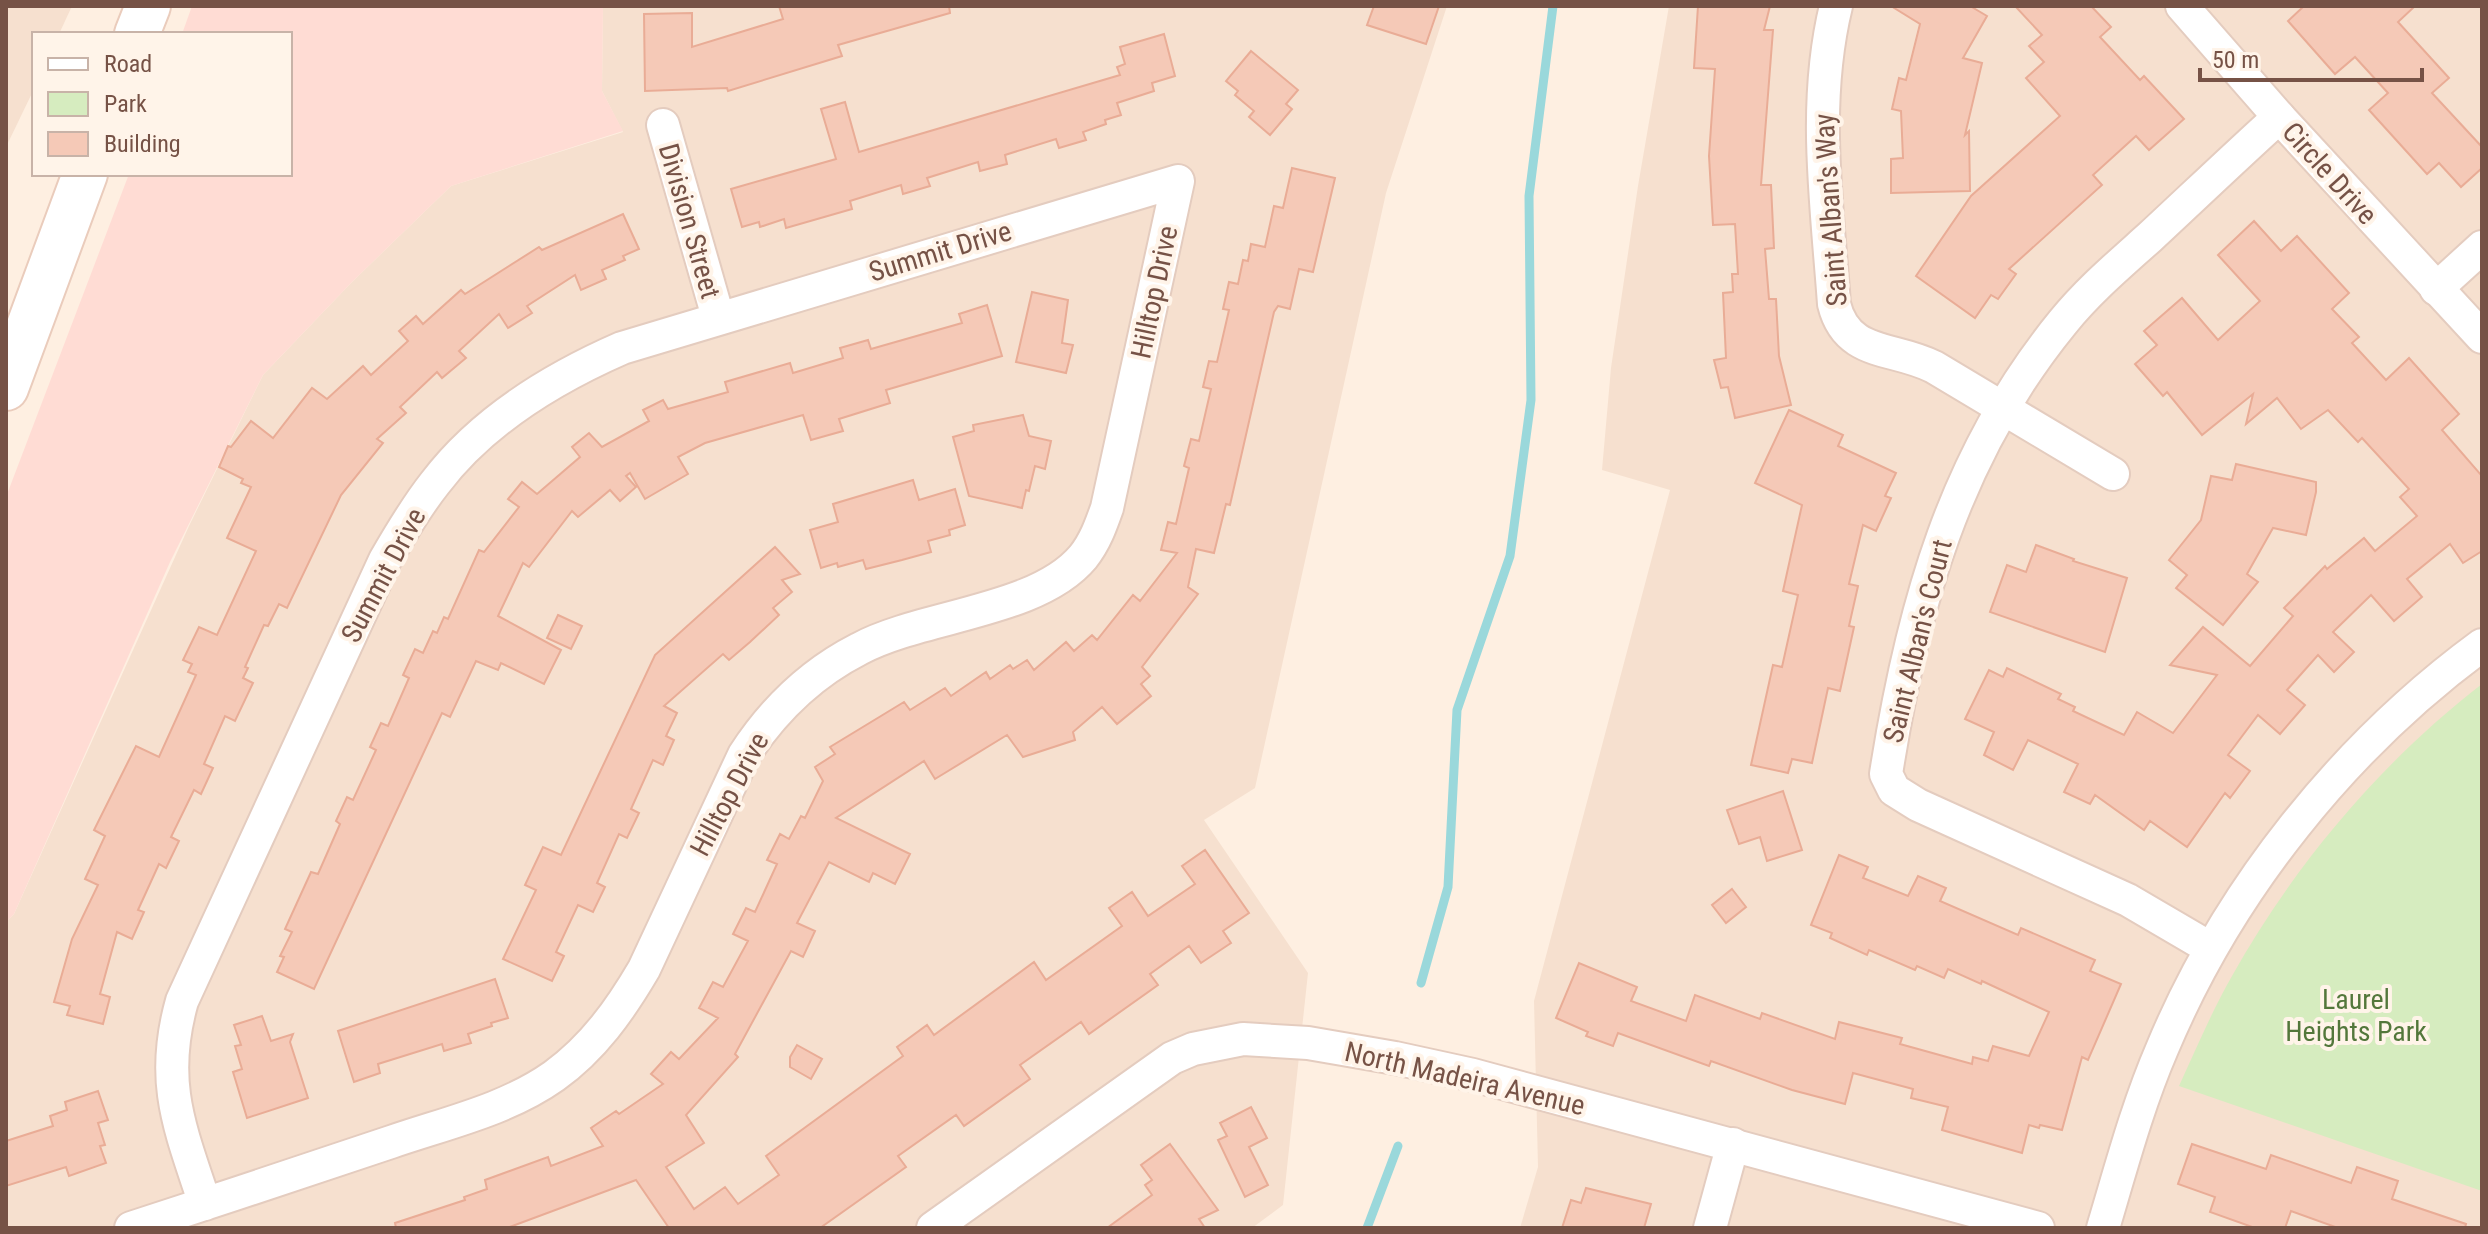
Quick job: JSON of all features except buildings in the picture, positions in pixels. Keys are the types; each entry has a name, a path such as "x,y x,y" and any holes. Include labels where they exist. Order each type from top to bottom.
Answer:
{"main road":[{"path":"138,32 148,6"},
{"path":"6,388 84,176"}],"street":[{"name":"Saint Alban's Way","path":"1836,6 1826,54 1821,112 1837,319 1858,342 1919,359 2113,474"},
{"name":"Circle Drive","path":"2182,6 2279,117 2482,337"},
{"name":"Saint Alban's Court","path":"2210,948 2128,900 1918,805 1889,784 1886,774 1916,620 1930,569 1963,484 2004,407 2044,345 2092,290 2279,117"},
{"name":"Division Street","path":"663,125 718,317"},
{"name":"Summit Drive","path":"205,1204 173,1094 171,1059 182,1001 385,560 436,481 454,460 500,417 529,397 594,360 622,348 1178,181"},
{"name":"Hilltop Drive","path":"131,1228 504,1104 555,1075 595,1039 627,998 644,969 744,755 762,728 795,691 860,648 1031,592 1070,569 1083,557 1107,508 1178,181"},
{"path":"2436,289 2482,247"},
{"path":"2103,1228 2138,1111 2161,1050 2210,948 2259,875 2339,776 2415,701 2482,645"},
{"name":"North Madeira Avenue","path":"933,1228 1172,1058 1193,1049 1243,1039 1308,1043 1434,1066 2038,1228"},
{"path":"1710,1228 1733,1144"}],"shaded area":[{"path":"6,6 72,6 60,32 32,32 32,93 6,147"},
{"path":"192,6 603,6 602,91 623,131 451,186 351,283 263,375 170,562 14,914 6,922 6,497 128,176 292,176 292,32 183,32"},
{"path":"603,6 1447,6 1386,193 1255,788 1204,820 1308,973 1283,1205 1252,1228 6,1228 6,922 14,914 189,526 263,375 351,283 451,186 623,132 602,91"},
{"path":"1669,6 2482,6 2482,1228 1520,1228 1538,1167 1534,1001 1670,490 1602,470 1611,368"}],"green space":[{"name":"Laurel Heights Park","path":"2482,684 2482,1191 2179,1086 2232,976 2256,935 2312,855 2375,781 2445,714"}],"waterway":[{"path":"1421,983 1448,887 1457,710 1510,556 1531,400 1529,196 1553,6"},
{"path":"1367,1228 1398,1146"}]}
